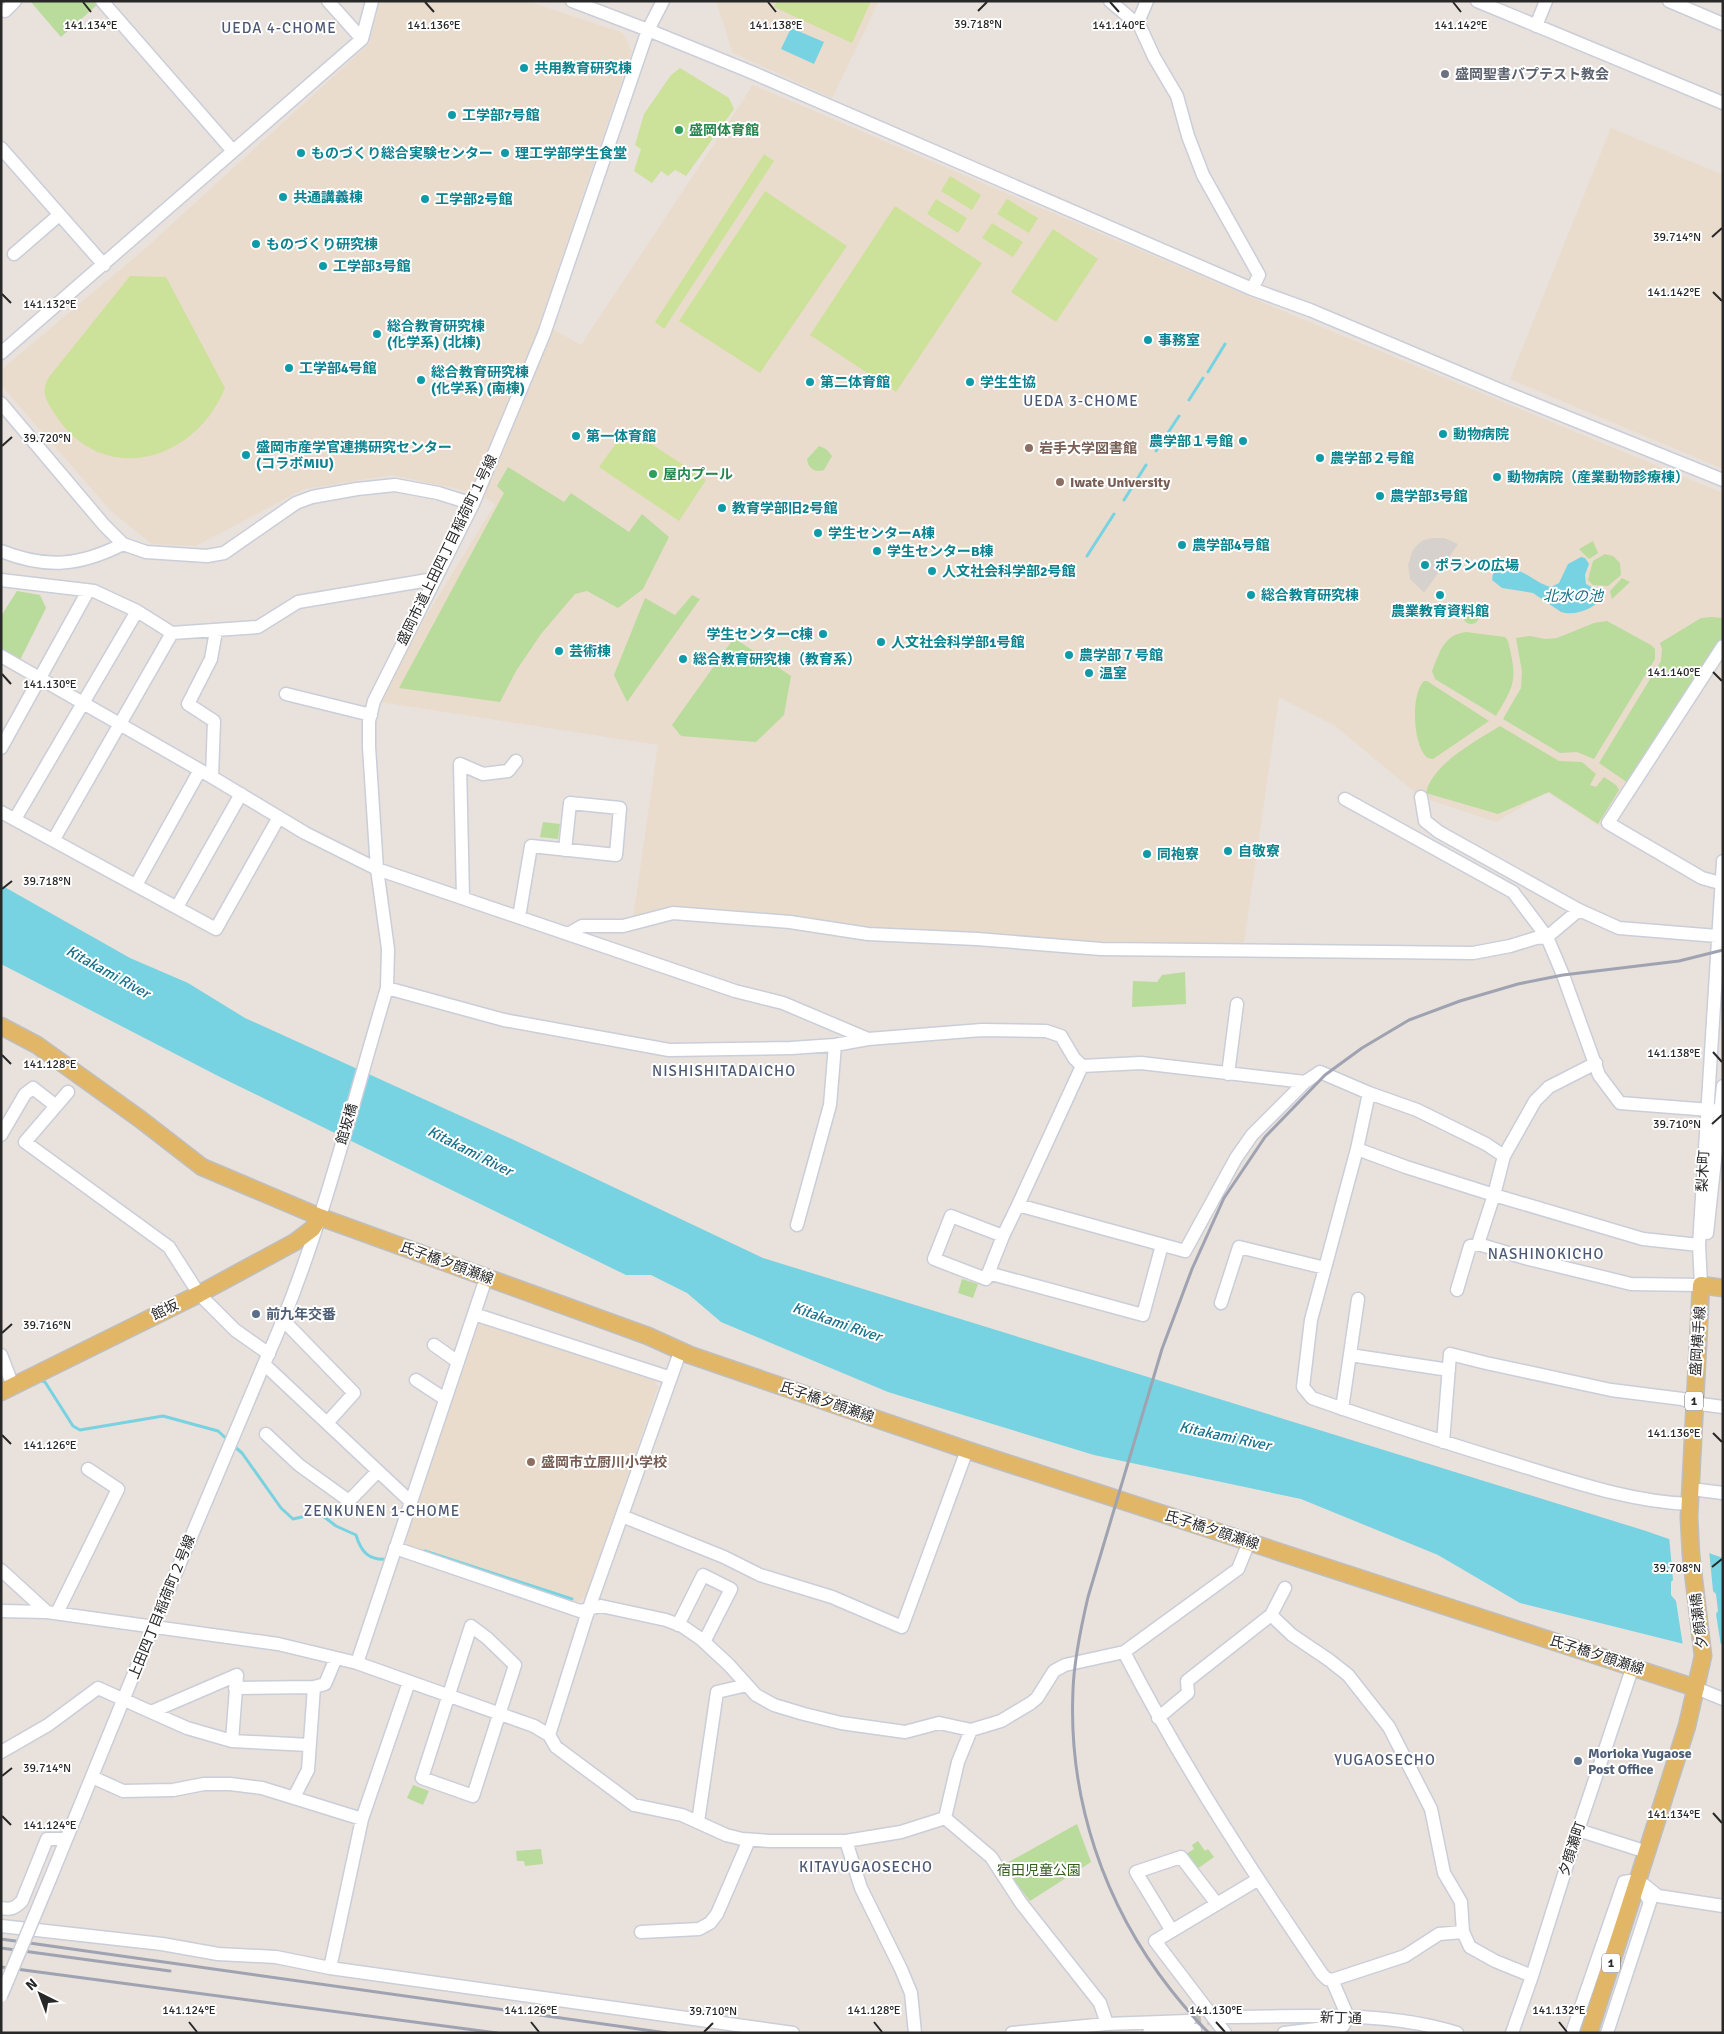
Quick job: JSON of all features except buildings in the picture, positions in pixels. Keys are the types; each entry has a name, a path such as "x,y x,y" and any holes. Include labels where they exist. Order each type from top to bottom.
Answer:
{"main road":[{"name":"氏子橋夕顔瀬線","path":"1,1026 37,1045 202,1167 320,1217 648,1336 680,1352 967,1450 1696,1688"},
{"name":"館坂","path":"12,1387 199,1294 294,1242 312,1229 320,1217"},
{"path":"1701,1286 1723,1288"},
{"name":"盛岡横手線","path":"1690,1503 1701,1286"},
{"name":"1","path":"1589,2033 1687,1726 1703,1656 1691,1555 1690,1503"}],"street":[{"path":"5,11 15,1"},
{"path":"102,1 233,151"},
{"path":"328,1 362,39"},
{"path":"1,353 362,39 372,1"},
{"path":"572,1 751,72 1252,289 1310,310 1507,393 1723,480"},
{"name":"盛岡市道上田四丁目稲荷町１号線","path":"374,1031 387,988 388,949 377,869 369,747 374,701 472,504 544,334 648,30 663,1"},
{"path":"1110,1 1131,19 1138,22 1154,57 1177,96 1188,136 1203,175 1259,275 1252,289"},
{"path":"1138,22 1147,1"},
{"path":"1477,1 1723,103"},
{"path":"1536,26 1546,1"},
{"path":"1669,1 1723,24"},
{"path":"1,148 104,265"},
{"path":"14,254 59,216"},
{"path":"1,403 104,525 123,544 146,552 207,556 224,553 296,503 312,497 357,489 395,485 438,493 472,504"},
{"path":"1,551 30,561 63,564 106,553 123,544"},
{"path":"1,580 94,591 137,611 172,633 258,627 291,606 304,601 434,579"},
{"path":"1,748 88,591"},
{"path":"15,819 137,611"},
{"path":"212,777 214,721 188,704 211,660 216,631"},
{"path":"54,839 172,633"},
{"path":"1720,883 1702,878 1608,823 1723,646"},
{"path":"1,656 200,770 305,833 377,869 735,991 783,1003 868,1039"},
{"path":"286,694 371,715"},
{"path":"463,898 460,764 483,774 508,771 516,761"},
{"path":"136,885 200,770"},
{"path":"177,907 241,794"},
{"path":"1421,797 1425,821 1439,832 1579,910 1619,928 1717,936"},
{"path":"1346,799 1513,892 1547,937 1563,975 1599,1075 1620,1102 1722,1111"},
{"path":"519,917 531,846 565,850 616,854 620,808 570,802 565,850"},
{"path":"1,812 54,839 216,929 280,817"},
{"name":"梨木町","path":"1701,1286 1699,1245 1717,936 1721,900 1720,883 1723,861"},
{"path":"568,934 582,926 623,926 673,913 790,922 868,934 977,939 1101,949 1473,953 1547,937 1579,910"},
{"path":"387,988 504,1020 669,1050 792,1048 835,1045 868,1039 982,1030 1046,1031 1061,1036 1074,1058 1082,1066 1141,1063 1304,1082"},
{"path":"1228,1074 1237,1004"},
{"name":"館坂橋","path":"320,1217 374,1031"},
{"path":"797,1224 830,1105 835,1045"},
{"path":"1478,1244 1504,1156 1535,1101 1549,1087 1596,1063"},
{"path":"1003,1236 951,1216 934,1259 986,1279 1003,1236 1082,1066"},
{"path":"1018,1204 1185,1251 1236,1158 1252,1135 1304,1082 1320,1072 1369,1093 1417,1110 1486,1144 1504,1156"},
{"path":"1457,1290 1470,1246 1478,1244 1525,1258 1631,1284 1701,1286 1722,1111 1723,1086"},
{"path":"1,1135 25,1094 33,1088 56,1106"},
{"path":"68,1092 25,1142 170,1247 199,1294 266,1359 327,1423 411,1502"},
{"path":"1369,1093 1357,1149 1311,1320 1303,1387 1312,1398 1443,1442 1590,1487 1671,1503 1690,1503 1723,1493"},
{"path":"1357,1149 1494,1195 1644,1239 1699,1245"},
{"name":"上田四丁目稲荷町２号線","path":"1,1996 228,1449 284,1321 320,1217"},
{"path":"988,1273 1144,1315 1162,1245"},
{"path":"1221,1303 1239,1247 1325,1268"},
{"path":"357,1663 486,1278"},
{"path":"1342,1408 1358,1299"},
{"path":"474,1314 671,1378"},
{"path":"284,1321 354,1393 327,1423"},
{"path":"434,1345 458,1362"},
{"path":"550,1735 589,1608 680,1352"},
{"path":"1,1354 12,1387"},
{"path":"1443,1442 1450,1354 1611,1390 1682,1399 1694,1403 1723,1407"},
{"path":"1350,1355 1449,1370"},
{"path":"416,1380 445,1399"},
{"path":"266,1434 298,1465 349,1502 378,1471"},
{"path":"622,1516 724,1556 760,1575 832,1597 902,1627 967,1450"},
{"path":"52,1613 118,1489 88,1468"},
{"path":"395,1548 580,1611 601,1606 666,1620 678,1625 704,1642 756,1696 774,1705 841,1722 905,1732 939,1723 972,1730 1001,1721 1037,1698 1054,1671 1065,1665 1124,1652 1238,1568 1249,1542"},
{"path":"1,1570 52,1613"},
{"path":"678,1625 703,1575 731,1589 704,1642"},
{"path":"1158,1718 1188,1694 1187,1681 1271,1615 1285,1588"},
{"path":"1,1611 52,1613 278,1644 357,1663 534,1726 550,1735 556,1747 634,1805 682,1815 726,1835 749,1840 846,1841 901,1832 945,1818"},
{"path":"1271,1615 1292,1635 1348,1675 1390,1727 1431,1809 1444,1873 1461,1902 1463,1932 1470,1947 1495,1961 1532,1976"},
{"path":"471,1626 487,1638 515,1665 500,1714 473,1796 422,1778 471,1626"},
{"path":"1124,1652 1158,1718 1258,1880 1327,1980 1405,1956 1440,1934 1463,1932"},
{"path":"235,1688 314,1688 325,1684 336,1658"},
{"name":"夕顔瀬町","path":"1512,2033 1633,1666"},
{"path":"151,1712 237,1675 232,1741"},
{"path":"330,1968 362,1819 409,1682"},
{"path":"698,1822 718,1692 746,1685"},
{"path":"1,1752 48,1724 98,1688 187,1728 232,1741 310,1745"},
{"path":"294,1797 308,1770 314,1688"},
{"path":"1696,1688 1723,1699"},
{"path":"945,1818 958,1762 972,1730"},
{"path":"92,1777 123,1791 173,1790 204,1784 230,1784 262,1788 362,1819"},
{"path":"945,1818 991,1857 1021,1903 1100,2003 1107,2024"},
{"path":"1578,1830 1646,1852"},
{"path":"1,1908 17,1907 22,1901 47,1839 66,1839"},
{"path":"641,1932 699,1929 710,1923 717,1914 749,1840"},
{"path":"846,1841 861,1888 911,1993 915,2033"},
{"path":"1172,1931 1136,1872 1181,1857 1217,1904"},
{"path":"1225,2033 1155,1941 1258,1880"},
{"path":"1572,2033 1624,1882 1658,1896 1723,1906"},
{"path":"1607,2033 1650,1902 1636,1887"},
{"path":"1,1926 152,1943 218,1954 276,1957 330,1968 793,2033"},
{"path":"1284,2033 1343,2026 1348,2016 1332,1980"},
{"name":"新丁通","path":"1225,2017 1348,2016 1431,2025 1457,2033"},
{"path":"1012,2033 1107,2024 1192,2025 1149,2033"}],"shaded area":[{"name":"Iwate University","path":"380,1 527,1 623,33 632,51 540,322 581,345 753,85 1266,304 1723,493 1723,639 1599,826 1547,792 1496,822 1421,797 1335,726 1279,697 1243,950 1128,949 677,910 633,919 658,745 374,701 495,504 477,493 392,475 304,489 196,546 152,544 112,512 1,385 1,370 147,247 369,44"},
{"path":"716,1 879,1 832,98 733,53"},
{"path":"1611,128 1723,175 1723,469 1510,379"},
{"name":"ポランの広場","path":"1444,538 1458,544 1424,593 1410,579 1408,565 1412,552 1417,545 1424,540"},
{"name":"盛岡市立厨川小学校","path":"482,1319 653,1378 658,1387 586,1597 574,1604 412,1551 403,1538 477,1322"}],"green space":[{"path":"30,1 96,1 98,4 61,37"},
{"path":"777,1 871,1 852,43 774,7"},
{"name":"盛岡体育館","path":"680,68 729,98 734,109 686,176 675,170 668,176 661,171 652,183 634,171 641,149 635,145 644,114 671,75"},
{"path":"764,154 774,161 664,329 655,322"},
{"path":"950,176 981,195 972,210 941,191"},
{"path":"765,191 847,246 760,373 679,321"},
{"path":"936,199 967,218 958,233 927,214"},
{"path":"1007,199 1038,218 1029,233 997,214"},
{"path":"895,206 982,263 896,392 810,335"},
{"path":"992,223 1023,242 1013,257 982,238"},
{"path":"1053,229 1098,259 1056,322 1011,292"},
{"path":"130,276 166,277 225,388 211,414 192,434 169,449 145,457 119,458 95,451 72,435 50,407 46,398 45,386 49,377"},
{"name":"屋内プール","path":"627,428 706,480 679,521 599,467"},
{"path":"819,446 826,449 832,456 824,470 818,471 811,468 807,459"},
{"path":"508,467 564,502 571,493 629,532 642,514 669,537 643,589 618,608 587,591 575,594 541,634 516,671 500,702 399,688 504,493 497,486"},
{"path":"1593,541 1598,553 1589,559 1579,549"},
{"path":"1605,554 1613,556 1620,563 1621,575 1608,586 1593,585 1588,580 1593,561"},
{"path":"1622,578 1630,582 1612,599 1610,591"},
{"path":"17,591 40,595 46,608 20,660 1,649 1,616"},
{"path":"692,595 700,599 627,702 614,675 645,598 675,615"},
{"path":"1471,608 1479,616 1471,624 1463,616"},
{"path":"1701,618 1723,618 1723,639 1628,783 1599,763 1661,661 1662,649 1660,643"},
{"path":"1607,621 1651,645 1655,649 1655,659 1594,759 1577,752 1560,753 1503,719 1521,688 1522,672 1516,638 1530,636 1545,639 1557,638 1594,623"},
{"path":"1466,632 1505,637 1508,641 1513,664 1513,680 1508,696 1496,716 1435,679 1432,671 1440,651 1447,641 1458,634"},
{"path":"734,638 791,676 784,715 756,742 681,736 672,725"},
{"path":"1424,681 1427,681 1489,721 1433,759 1428,758 1423,752 1416,733 1415,708 1420,688"},
{"path":"1500,726 1559,761 1582,762 1596,774 1590,785 1596,787 1604,777 1616,785 1619,790 1598,824 1549,792 1498,814 1426,793 1430,782 1446,763 1456,754"},
{"path":"543,822 560,824 558,839 540,837"},
{"path":"1185,972 1186,1004 1132,1007 1133,981 1157,982 1162,975"},
{"path":"962,1279 978,1284 973,1298 958,1293"},
{"path":"413,1785 429,1791 423,1805 407,1798"},
{"name":"宿田児童公園","path":"1077,1824 1091,1862 1030,1901 1013,1879 1007,1863"},
{"path":"1198,1841 1205,1851 1208,1849 1214,1857 1197,1869 1186,1854 1194,1849 1192,1845"},
{"path":"541,1849 543,1864 525,1866 524,1861 517,1861 516,1851"}],"water":[{"path":"791,28 824,42 814,64 781,49"},
{"name":"北水の池","path":"1581,557 1585,558 1589,564 1585,575 1586,584 1593,588 1602,589 1605,594 1592,607 1580,612 1561,612 1533,593 1502,588 1492,580 1493,573 1509,568 1523,572 1551,587 1559,583 1568,564"},
{"name":"Kitakami River","path":"1,885 130,958 188,983 245,1018 514,1140 763,1258 1646,1531 1723,1558 1723,1643 1708,1650 1520,1603 1438,1555 1301,1499 1094,1455 888,1392 721,1322 687,1293 651,1275 626,1275 222,1078 1,964"}],"pier":[{"path":"1669,1536 1709,1550 1721,1646 1709,1652 1683,1646 1676,1601 1671,1595 1671,1582 1673,1580"}],"waterway":[{"path":"1208,372 1225,344"},
{"path":"1189,400 1203,378"},
{"path":"1156,451 1179,416"},
{"path":"1124,500 1146,465"},
{"path":"1087,556 1114,514"},
{"path":"38,1380 45,1382 73,1426 80,1430 163,1416 218,1431 229,1441"},
{"path":"234,1446 242,1453 281,1508 293,1519 319,1513 336,1526 356,1535 363,1551 371,1557 388,1559"},
{"path":"421,1552 425,1551 572,1599"}],"tunnel":[{"path":"1189,2021 1222,2017"}],"railway":[{"path":"1209,2033 1171,1990 1147,1957 1127,1923 1109,1886 1095,1849 1084,1810 1077,1771 1073,1731 1073,1690 1076,1655 1088,1597 1162,1349 1192,1269 1224,1198 1265,1137 1325,1075 1362,1048 1409,1020 1460,1001 1518,984 1563,975 1679,961 1723,950"},
{"path":"1,1939 667,2033"},
{"path":"1,1948 170,1971"},
{"path":"1,1967 497,2033"}],"place":[{"name":"共用教育研究棟","path":"524,68"},
{"name":"盛岡聖書バプテスト教会","path":"1445,74"},
{"name":"工学部7号館","path":"452,115"},
{"name":"盛岡体育館","path":"679,130"},
{"name":"ものづくり総合実験センター","path":"301,153"},
{"name":"理工学部学生食堂","path":"505,153"},
{"name":"共通講義棟","path":"283,197"},
{"name":"工学部2号館","path":"425,199"},
{"name":"ものづくり研究棟","path":"256,244"},
{"name":"工学部3号館","path":"323,266"},
{"name":"総合教育研究棟 (化学系) (北棟)","path":"377,334"},
{"name":"事務室","path":"1148,340"},
{"name":"工学部4号館","path":"289,368"},
{"name":"総合教育研究棟 (化学系) (南棟)","path":"421,380"},
{"name":"第二体育館","path":"810,382"},
{"name":"学生生協","path":"970,382"},
{"name":"動物病院","path":"1443,434"},
{"name":"第一体育館","path":"576,436"},
{"name":"農学部１号館","path":"1243,441"},
{"name":"岩手大学図書館","path":"1029,448"},
{"name":"盛岡市産学官連携研究センター (コラボMIU)","path":"246,455"},
{"name":"農学部２号館","path":"1320,458"},
{"name":"屋内プール","path":"653,474"},
{"name":"動物病院（産業動物診療棟）","path":"1497,477"},
{"name":"Iwate University","path":"1060,482"},
{"name":"農学部3号館","path":"1380,496"},
{"name":"教育学部旧2号館","path":"722,508"},
{"name":"学生センターA棟","path":"818,533"},
{"name":"農学部4号館","path":"1182,545"},
{"name":"学生センターB棟","path":"877,551"},
{"name":"ポランの広場","path":"1425,565"},
{"name":"人文社会科学部2号館","path":"932,571"},
{"name":"総合教育研究棟","path":"1251,595"},
{"name":"農業教育資料館","path":"1440,595"},
{"name":"学生センターC棟","path":"823,634"},
{"name":"人文社会科学部1号館","path":"881,642"},
{"name":"芸術棟","path":"559,651"},
{"name":"農学部７号館","path":"1069,655"},
{"name":"総合教育研究棟（教育系）","path":"683,659"},
{"name":"温室","path":"1089,673"},
{"name":"自敬寮","path":"1228,851"},
{"name":"同袍寮","path":"1147,854"},
{"name":"前九年交番","path":"256,1314"},
{"name":"盛岡市立厨川小学校","path":"531,1462"},
{"name":"Morioka Yugaose Post Office","path":"1578,1761"}],"district":[{"name":"UEDA 4-CHOME","path":"279,28"},
{"name":"UEDA 3-CHOME","path":"1081,401"},
{"name":"NISHISHITADAICHO","path":"724,1071"},
{"name":"NASHINOKICHO","path":"1546,1254"},
{"name":"ZENKUNEN 1-CHOME","path":"382,1511"},
{"name":"YUGAOSECHO","path":"1385,1760"},
{"name":"KITAYUGAOSECHO","path":"866,1867"}]}
